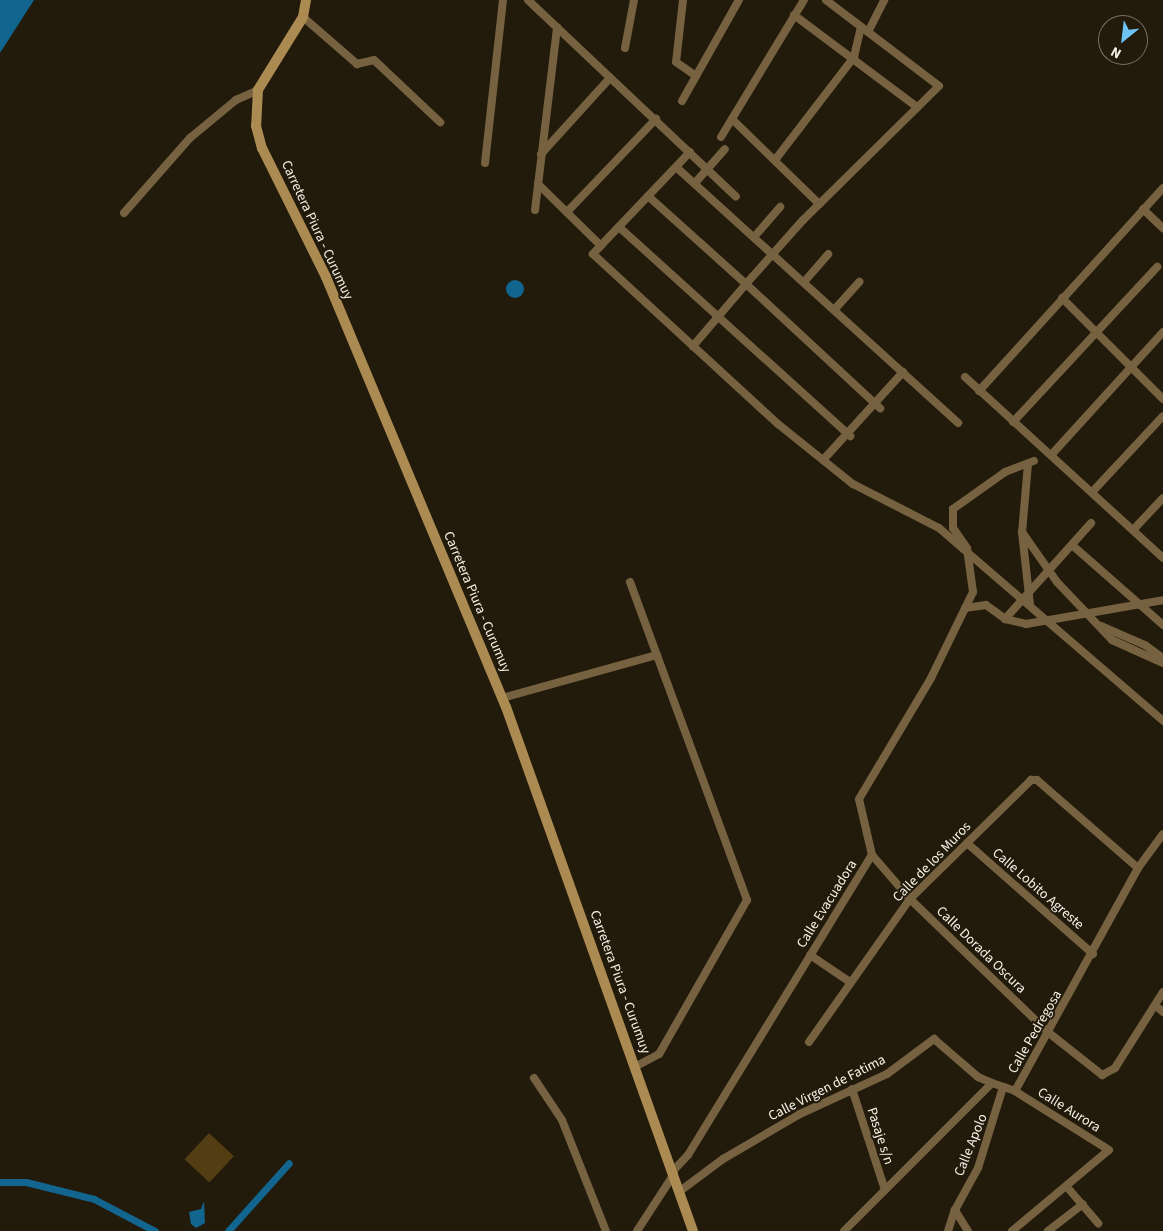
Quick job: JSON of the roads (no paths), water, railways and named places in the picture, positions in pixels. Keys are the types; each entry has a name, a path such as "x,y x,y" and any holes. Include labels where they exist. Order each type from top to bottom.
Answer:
{"main road":[{"name":"Carretera Piura - Curumuy","path":"306,0 303,17 258,90 256,126 262,148 326,277 502,698 636,1066 693,1231"}],"street":[{"path":"485,163 503,0"},
{"path":"528,0 656,119 707,170 738,196 724,210"},
{"path":"625,48 634,0"},
{"path":"683,0 676,62 696,76"},
{"path":"682,101 739,0"},
{"path":"721,137 804,0"},
{"path":"694,346 746,284 819,204 939,86 826,0"},
{"path":"868,32 884,0"},
{"path":"794,15 854,58 917,107"},
{"path":"303,17 358,64 374,60 440,122"},
{"path":"535,210 557,26"},
{"path":"774,160 854,58 861,27"},
{"path":"541,154 610,78"},
{"path":"124,213 160,166 190,138 236,100 258,90"},
{"path":"568,212 656,119"},
{"path":"732,119 819,204"},
{"path":"695,183 725,149"},
{"path":"690,152 593,254 823,460 866,492 939,528 969,556 1028,600 1046,619 1163,721"},
{"path":"676,166 958,423"},
{"path":"538,184 601,246"},
{"path":"979,391 1163,188"},
{"path":"648,196 877,406"},
{"path":"754,237 780,207"},
{"path":"1143,209 1163,228"},
{"path":"618,228 848,434"},
{"path":"804,282 828,254"},
{"path":"1013,422 1097,334 1157,267"},
{"path":"834,310 859,282"},
{"path":"1062,298 1163,399"},
{"path":"1053,453 1130,366 1163,332"},
{"path":"823,460 877,406 903,372"},
{"path":"965,377 1013,422 1053,453 1094,490 1163,558"},
{"path":"1094,490 1163,416"},
{"path":"969,556 953,528 953,509 987,483 1031,462 1022,532 1028,600"},
{"path":"1134,529 1163,498"},
{"path":"1005,619 1028,600 1091,523"},
{"path":"1022,532 1050,571 1096,624 1125,648 1163,663"},
{"path":"1072,545 1163,625"},
{"name":"Calle Evacuadora","path":"637,1231 674,1173 688,1155 872,855 859,799 931,678 964,609 974,585 969,556"},
{"path":"630,582 747,900 659,1054 636,1066"},
{"path":"964,609 986,605 1005,619 1026,624 1084,610 1142,606 1163,600"},
{"path":"1096,624 1145,645 1163,658"},
{"path":"502,698 657,655"},
{"name":"Calle de los Muros","path":"809,1042 910,899 1031,780 1037,780 1138,868"},
{"name":"Calle Pedregosa","path":"844,1231 992,1083 1015,1091 1093,954 1138,868 1163,834"},
{"name":"Calle Lobito Agreste","path":"966,843 1093,954"},
{"name":"Calle Dorada Oscura","path":"872,855 910,899 1049,1033 1102,1075 1116,1068 1155,1005"},
{"path":"810,955 850,982"},
{"path":"1163,992 1155,1005 1163,1012"},
{"name":"Calle Virgen de Fatima","path":"680,1191 723,1159 852,1089 887,1074 934,1039 978,1077 992,1083"},
{"path":"534,1078 562,1120 606,1231"},
{"name":"Calle Apolo","path":"948,1231 955,1210 978,1168 1003,1087"},
{"name":"Pasaje s/n","path":"852,1089 885,1190"},
{"name":"Calle Aurora","path":"1015,1091 1109,1150 1067,1187"},
{"path":"1012,1231 1067,1187 1098,1223"},
{"path":"1048,1231 1082,1204"},
{"path":"955,1210 968,1231"}],"water":[{"path":"0,0 34,0 0,53"},
{"path":"515,280 521,283 524,289 521,295 515,298 509,295 506,289 509,283"},
{"path":"204,1201 205,1223 196,1228 191,1224 189,1212 201,1209"}],"waterway":[{"path":"228,1231 289,1163"},
{"path":"0,1182 26,1182 94,1199 155,1231"}]}
